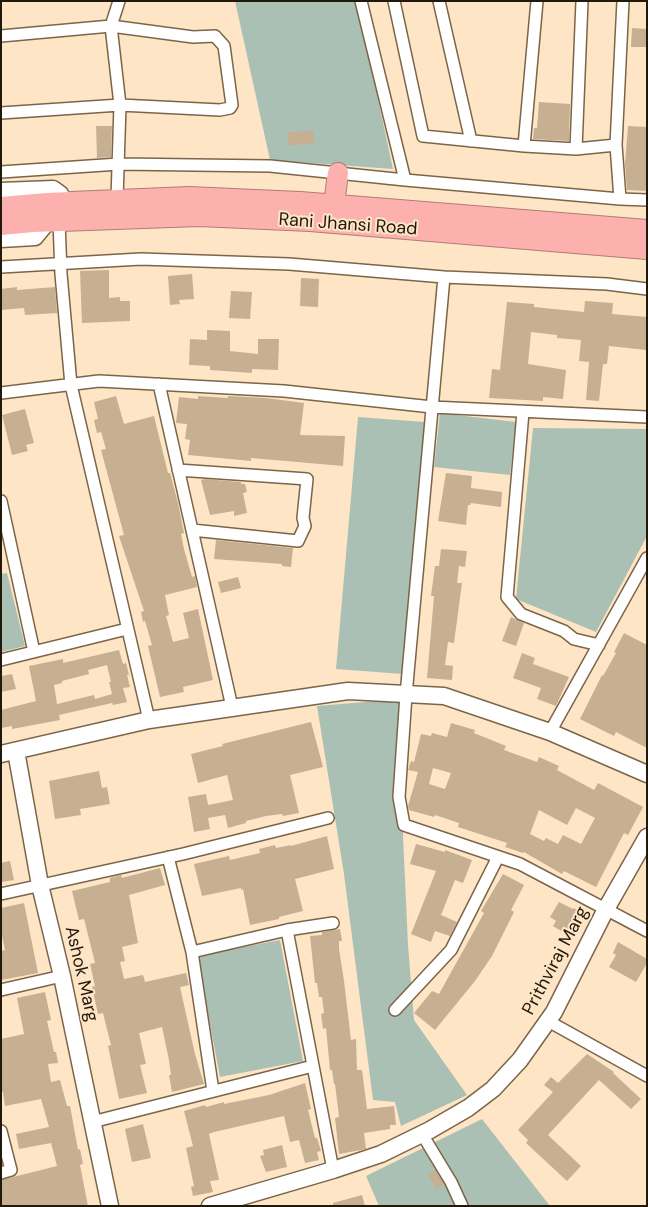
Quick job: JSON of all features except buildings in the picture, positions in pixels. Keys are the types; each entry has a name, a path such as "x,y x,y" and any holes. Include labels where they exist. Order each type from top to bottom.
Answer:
{"highway":[{"path":"334,205 338,173"},
{"name":"Rani Jhansi Road","path":"4,215 64,202 189,197 334,205 412,220 647,249"},
{"name":"Rani Jhansi Road","path":"4,215 54,221 199,216 310,221 412,220"},
{"name":"Rani Jhansi Road","path":"451,224 647,230"}],"street":[{"path":"118,199 120,105 111,26 119,1"},
{"path":"361,1 405,180"},
{"path":"394,1 424,136 524,146 576,148 616,145"},
{"path":"440,1 471,141"},
{"path":"524,146 538,1"},
{"path":"576,148 582,1"},
{"path":"620,200 616,145 623,1"},
{"path":"1,36 111,26 193,37 215,36 224,46 232,105 230,108 220,110 120,105 1,113"},
{"path":"1,172 119,164 270,166 620,200 647,200"},
{"path":"54,221 60,264 71,385 149,720"},
{"path":"1,267 151,259 290,264 444,277 607,284 647,289"},
{"path":"444,277 406,695 399,797 404,826 520,864 647,931"},
{"path":"1,393 99,382 159,384 284,390 432,407 647,417"},
{"path":"159,384 232,708"},
{"path":"524,412 507,597 521,614 564,631 574,638 600,645"},
{"path":"178,470 307,480 303,518 305,526 298,541 192,530"},
{"path":"1,501 34,652"},
{"path":"550,732 647,558"},
{"path":"1,660 127,629"},
{"path":"8,752 149,720 348,691 444,696 550,732 647,774"},
{"name":"Ashok Marg","path":"8,752 62,976 110,1206"},
{"path":"1,894 168,857 328,818"},
{"name":"Prithviraj Marg","path":"210,1206 334,1170 381,1154 468,1108 492,1089 520,1060 554,1012 606,909 647,837"},
{"path":"168,857 192,952 214,1091"},
{"path":"395,1010 450,950 498,857"},
{"path":"192,952 287,930 333,923"},
{"path":"287,930 334,1170"},
{"path":"1,990 62,976"},
{"path":"548,1021 647,1076"},
{"path":"92,1122 313,1066"},
{"path":"1,1131 12,1170 1,1173"},
{"path":"422,1134 451,1182 462,1206"}],"green space":[{"path":"235,1 357,1 393,169 270,160"},
{"path":"440,413 516,422 510,475 434,467"},
{"path":"358,417 425,422 403,674 336,669"},
{"path":"533,428 647,429 647,536 596,632 516,599"},
{"path":"7,573 25,646 1,652 1,574"},
{"path":"401,699 403,835 408,945 414,1020 467,1095 401,1126 395,1102 373,1100 344,874 317,706"},
{"path":"280,940 303,1061 220,1077 197,956"},
{"path":"482,1119 550,1206 379,1206 366,1176"}]}
